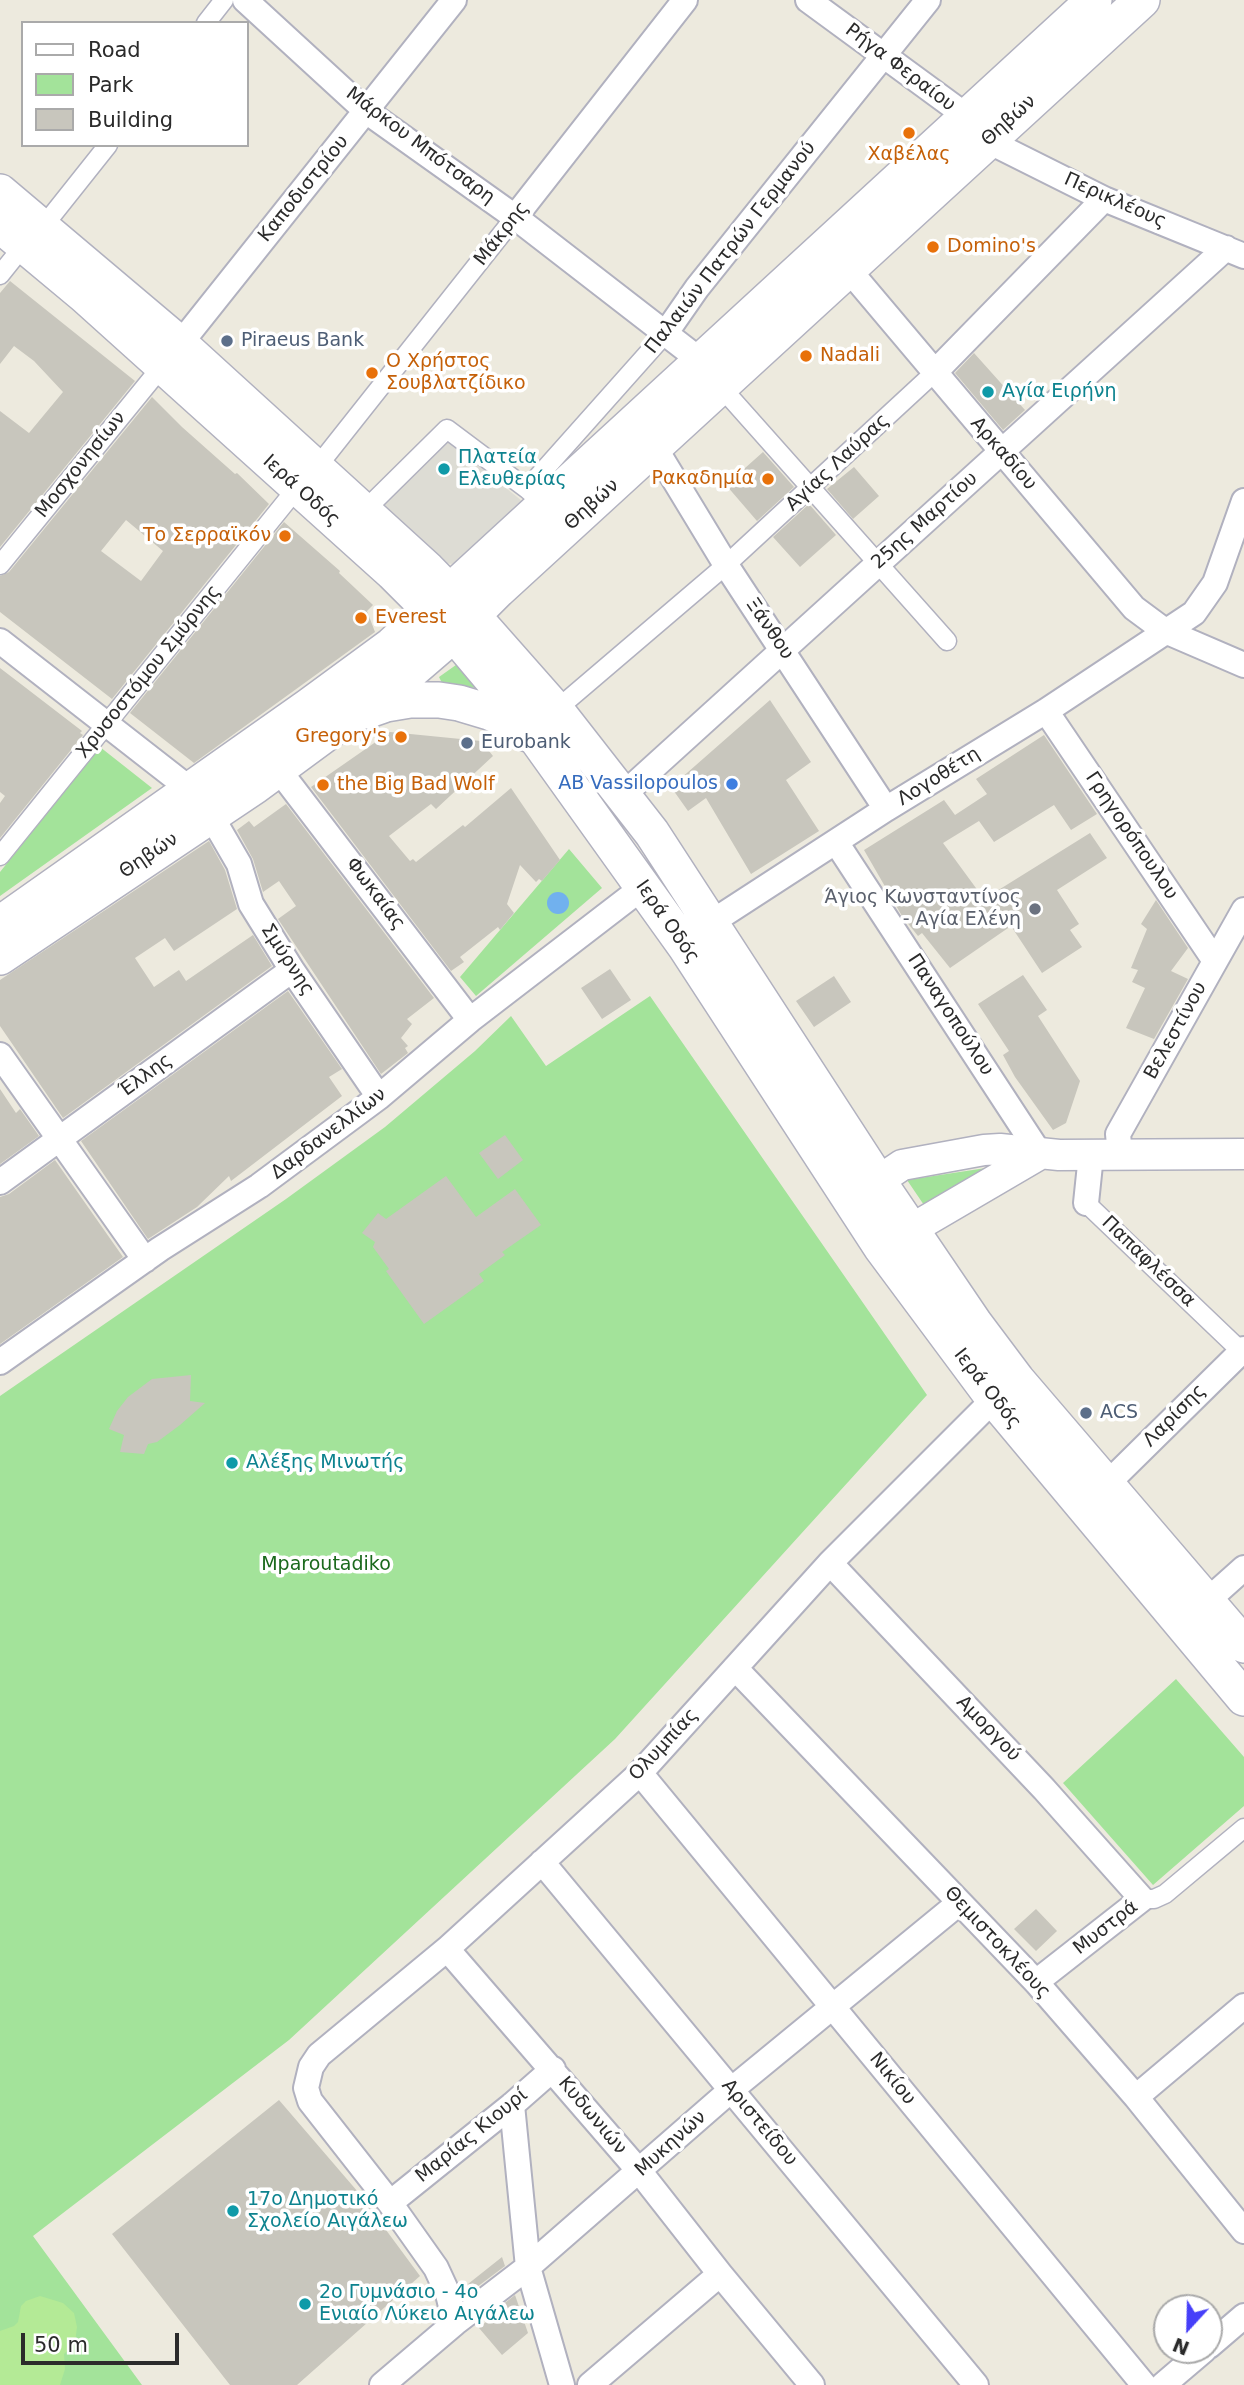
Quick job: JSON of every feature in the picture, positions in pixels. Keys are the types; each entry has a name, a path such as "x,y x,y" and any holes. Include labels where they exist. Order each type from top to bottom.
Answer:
{"main road":[{"name":"Θηβών","path":"0,924 201,802 278,769 411,671 536,497 711,374 848,269 1094,0"},
{"name":"Θηβών","path":"0,957 201,802 392,645 498,590 654,448 711,374 977,129 1143,0"},
{"name":"Ιερά Οδός","path":"0,192 22,233 171,354 307,477 393,573 452,613 535,740 864,1190 910,1229 1017,1380 1244,1645"},
{"name":"Ιερά Οδός","path":"307,477 364,511 452,613 556,710 624,794 712,922 864,1190 880,1247 993,1399 1244,1698"},
{"path":"327,734 359,714 386,704 410,700 439,700 489,712 512,722 535,740"}],"street":[{"path":"208,21 224,0"},
{"name":"Μάρκου Μπότσαρη","path":"246,0 366,111 515,217 665,334 711,374"},
{"name":"Καποδιστρίου","path":"171,354 454,0"},
{"name":"Μάκρης","path":"307,477 685,0"},
{"name":"Ρήγα Φεραίου","path":"808,0 954,107 977,129"},
{"name":"Παλαιών Πατρών Γερμανού","path":"536,497 665,334 697,288 928,0"},
{"name":"Περικλέους","path":"977,129 1000,147 1104,199 1235,252"},
{"path":"0,275 22,233 106,147"},
{"name":"Αγίας Λαύρας","path":"556,710 726,565 810,489 934,373 1104,199"},
{"name":"25ης Μαρτίου","path":"624,794 1001,451 1235,252"},
{"name":"Αρκαδίου","path":"848,269 1134,608 1165,631 1244,665"},
{"name":"Μοσχονησίων","path":"0,565 171,354"},
{"path":"711,374 877,565 947,641"},
{"path":"364,511 447,429 536,497"},
{"name":"Ξάνθου","path":"654,448 726,565 886,809"},
{"name":"Χρυσοστόμου Σμύρνης","path":"0,856 307,477"},
{"name":"Λογοθέτη","path":"712,922 886,809 1046,711 1194,613 1215,583 1244,501"},
{"name":"Σμύρνης","path":"0,640 107,722 201,802 239,864 251,904 292,970 380,1097"},
{"name":"Γρηγορόπουλου","path":"1046,711 1216,961"},
{"name":"Φωκαίας","path":"278,769 470,1020"},
{"name":"Παναγοπούλου","path":"836,842 1040,1154"},
{"name":"Δαρδανελλίων","path":"0,1362 145,1260 259,1186 380,1097 470,1020 643,887"},
{"name":"Βελεστίνου","path":"1120,1155 1118,1134 1244,910"},
{"name":"Έλλης","path":"0,1182 292,970"},
{"path":"0,1055 145,1260"},
{"path":"864,1190 902,1165 984,1150 1091,1155 1244,1154"},
{"path":"880,1247 1040,1154"},
{"name":"Παπαφλέσσα","path":"1091,1155 1086,1203 1243,1351"},
{"name":"Λαρίσης","path":"1107,1484 1243,1351"},
{"name":"Ολυμπίας","path":"390,2203 310,2101 306,2088 310,2067 318,2055 447,1949 640,1773 830,1563 993,1399"},
{"name":"Αμοργού","path":"830,1563 1044,1789 1142,1899"},
{"path":"1207,1601 1244,1568"},
{"name":"Θεμιστοκλέους","path":"735,1668 1036,1982 1136,2097 1244,2231"},
{"name":"Νικίου","path":"640,1773 1144,2385"},
{"name":"Μυστρά","path":"1036,1982 1142,1899 1154,1899 1165,1894 1244,1828"},
{"name":"Αριστείδου","path":"542,1861 976,2385"},
{"name":"Μυκηνών","path":"390,2383 455,2323 528,2267 731,2090 959,1903"},
{"name":"Κυδωνιών","path":"447,1949 640,2172 812,2385"},
{"path":"1136,2097 1244,2006"},
{"name":"Μαρίας Κιουρί","path":"390,2203 553,2069"},
{"path":"512,2105 528,2267 562,2385"},
{"path":"390,2203 443,2280 455,2323"},
{"path":"604,2381 720,2274"},
{"path":"1223,2334 1244,2316"},
{"path":"1163,2385 1188,2364"}],"green space":[{"path":"463,660 477,688 443,685 439,677"},
{"path":"100,747 152,788 0,896 0,872"},
{"path":"569,849 602,888 476,996 460,977"},
{"name":"Mparoutadiko","path":"650,996 927,1395 615,1739 289,2040 33,2236 142,2385 0,2385 0,1396 286,1199 385,1127 475,1051 511,1016 546,1066"},
{"path":"999,1166 926,1208 907,1180"},
{"path":"1176,1679 1244,1757 1244,1806 1153,1885 1063,1783"},
{"path":"40,2296 63,2303 74,2313 77,2327 75,2343 64,2354 65,2369 60,2385 0,2385 0,2331 18,2322 21,2306 26,2301"}],"shaded area":[{"name":"Πλατεία Ελευθερίας","path":"443,437 522,501 484,543 458,564 429,563 366,502"}],"water":[{"path":"554,892 562,892 569,899 569,907 562,914 554,914 547,907 547,899"}],"building":[{"path":"10,281 135,381 0,547 0,411 29,433 63,392 34,361 14,346 0,364 0,293"},
{"name":"Αγία Ειρήνη","path":"974,353 1025,410 1003,430 955,373"},
{"path":"152,397 269,504 112,699 0,612 0,576 9,572","holes":["126,520 163,551 141,581 101,551"]},
{"path":"763,452 794,487 757,521 726,485"},
{"path":"854,467 879,496 853,519 827,489"},
{"path":"809,504 836,535 800,567 773,537"},
{"path":"284,522 340,571 339,573 373,605 367,611 375,632 194,763 130,713"},
{"path":"0,668 82,731 80,733 83,735 0,838 0,803 5,796 0,792"},
{"name":"AB Vassilopoulos","path":"770,700 811,762 786,780 819,831 751,874 706,798 688,811 671,787"},
{"path":"390,732 481,741 493,756 436,809 431,804 389,836 410,861 413,859 416,862 463,825 465,827 511,788 560,860 542,881 539,879 536,882 520,865 507,904 514,913 500,930 498,927 460,957 464,962 451,971 311,787"},
{"path":"1044,735 1097,814 1071,830 1054,805 994,842 979,821 943,843 984,899 1090,833 1107,858 1057,890 1079,924 1070,930 1082,947 1042,973 1011,926 950,968 922,933 918,936 902,916 864,850 944,800 955,815 987,794 976,779"},
{"path":"286,804 434,998 407,1019 412,1024 401,1038 408,1046 405,1048 408,1053 381,1074 278,919 296,906 279,881 263,892 253,859 237,830 249,821 254,827"},
{"path":"209,841 225,870 237,909 174,951 165,938 135,958 154,987 179,970 186,981 253,935 272,966 63,1118 0,1026 0,980"},
{"path":"1156,900 1188,948 1171,971 1188,979 1154,1039 1126,1028 1145,988 1132,982 1138,970 1131,968 1147,929 1141,924"},
{"path":"610,969 631,1000 602,1019 581,988"},
{"path":"1023,975 1047,1010 1038,1016 1080,1081 1066,1123 1053,1130 1015,1077 1003,1055 1009,1051 978,1004"},
{"path":"834,976 851,1002 814,1027 796,1001"},
{"path":"288,991 342,1069 329,1077 342,1096 231,1181 229,1176 197,1207 148,1239 81,1141"},
{"path":"0,1089 16,1113 20,1109 39,1136 0,1164"},
{"path":"505,1135 523,1160 498,1179 479,1153"},
{"path":"55,1160 123,1257 0,1344 0,1197 9,1194"},
{"path":"446,1176 476,1217 515,1189 541,1225 502,1252 505,1255 479,1274 484,1281 424,1324 386,1271 389,1269 373,1247 375,1242 362,1233 378,1213 386,1219"},
{"path":"191,1375 190,1401 205,1403 157,1442 148,1444 144,1454 120,1452 124,1435 109,1429 117,1411 128,1397 152,1379"},
{"path":"1036,1909 1057,1931 1036,1951 1014,1929"},
{"path":"279,2100 358,2192 420,2276 297,2385 230,2385 112,2234"},
{"path":"502,2257 505,2266 473,2290 468,2284"},
{"path":"515,2295 528,2333 502,2355 479,2328 494,2315 492,2313"}],"place":[{"name":"Χαβέλας","path":"909,133"},
{"name":"Domino's","path":"933,247"},
{"name":"Piraeus Bank","path":"227,341"},
{"name":"Nadali","path":"806,356"},
{"name":"Ο Χρήστος Σουβλατζίδικο","path":"372,373"},
{"name":"Αγία Ειρήνη","path":"988,392"},
{"name":"Πλατεία Ελευθερίας","path":"444,469"},
{"name":"Ρακαδημία","path":"768,479"},
{"name":"Το Σερραϊκόν","path":"285,536"},
{"name":"Everest","path":"361,618"},
{"name":"Gregory's","path":"401,737"},
{"name":"Eurobank","path":"467,743"},
{"name":"AB Vassilopoulos","path":"732,784"},
{"name":"the Big Bad Wolf","path":"323,785"},
{"name":"Άγιος Κωνσταντίνος - Αγία Ελένη","path":"1035,909"},
{"name":"ACS","path":"1086,1413"},
{"name":"Αλέξης Μινωτής","path":"232,1463"},
{"name":"17o Δημοτικό Σχολείο Αιγάλεω","path":"233,2211"},
{"name":"2ο Γυμνάσιο - 4ο Ενιαίο Λύκειο Αιγάλεω","path":"305,2304"}]}
